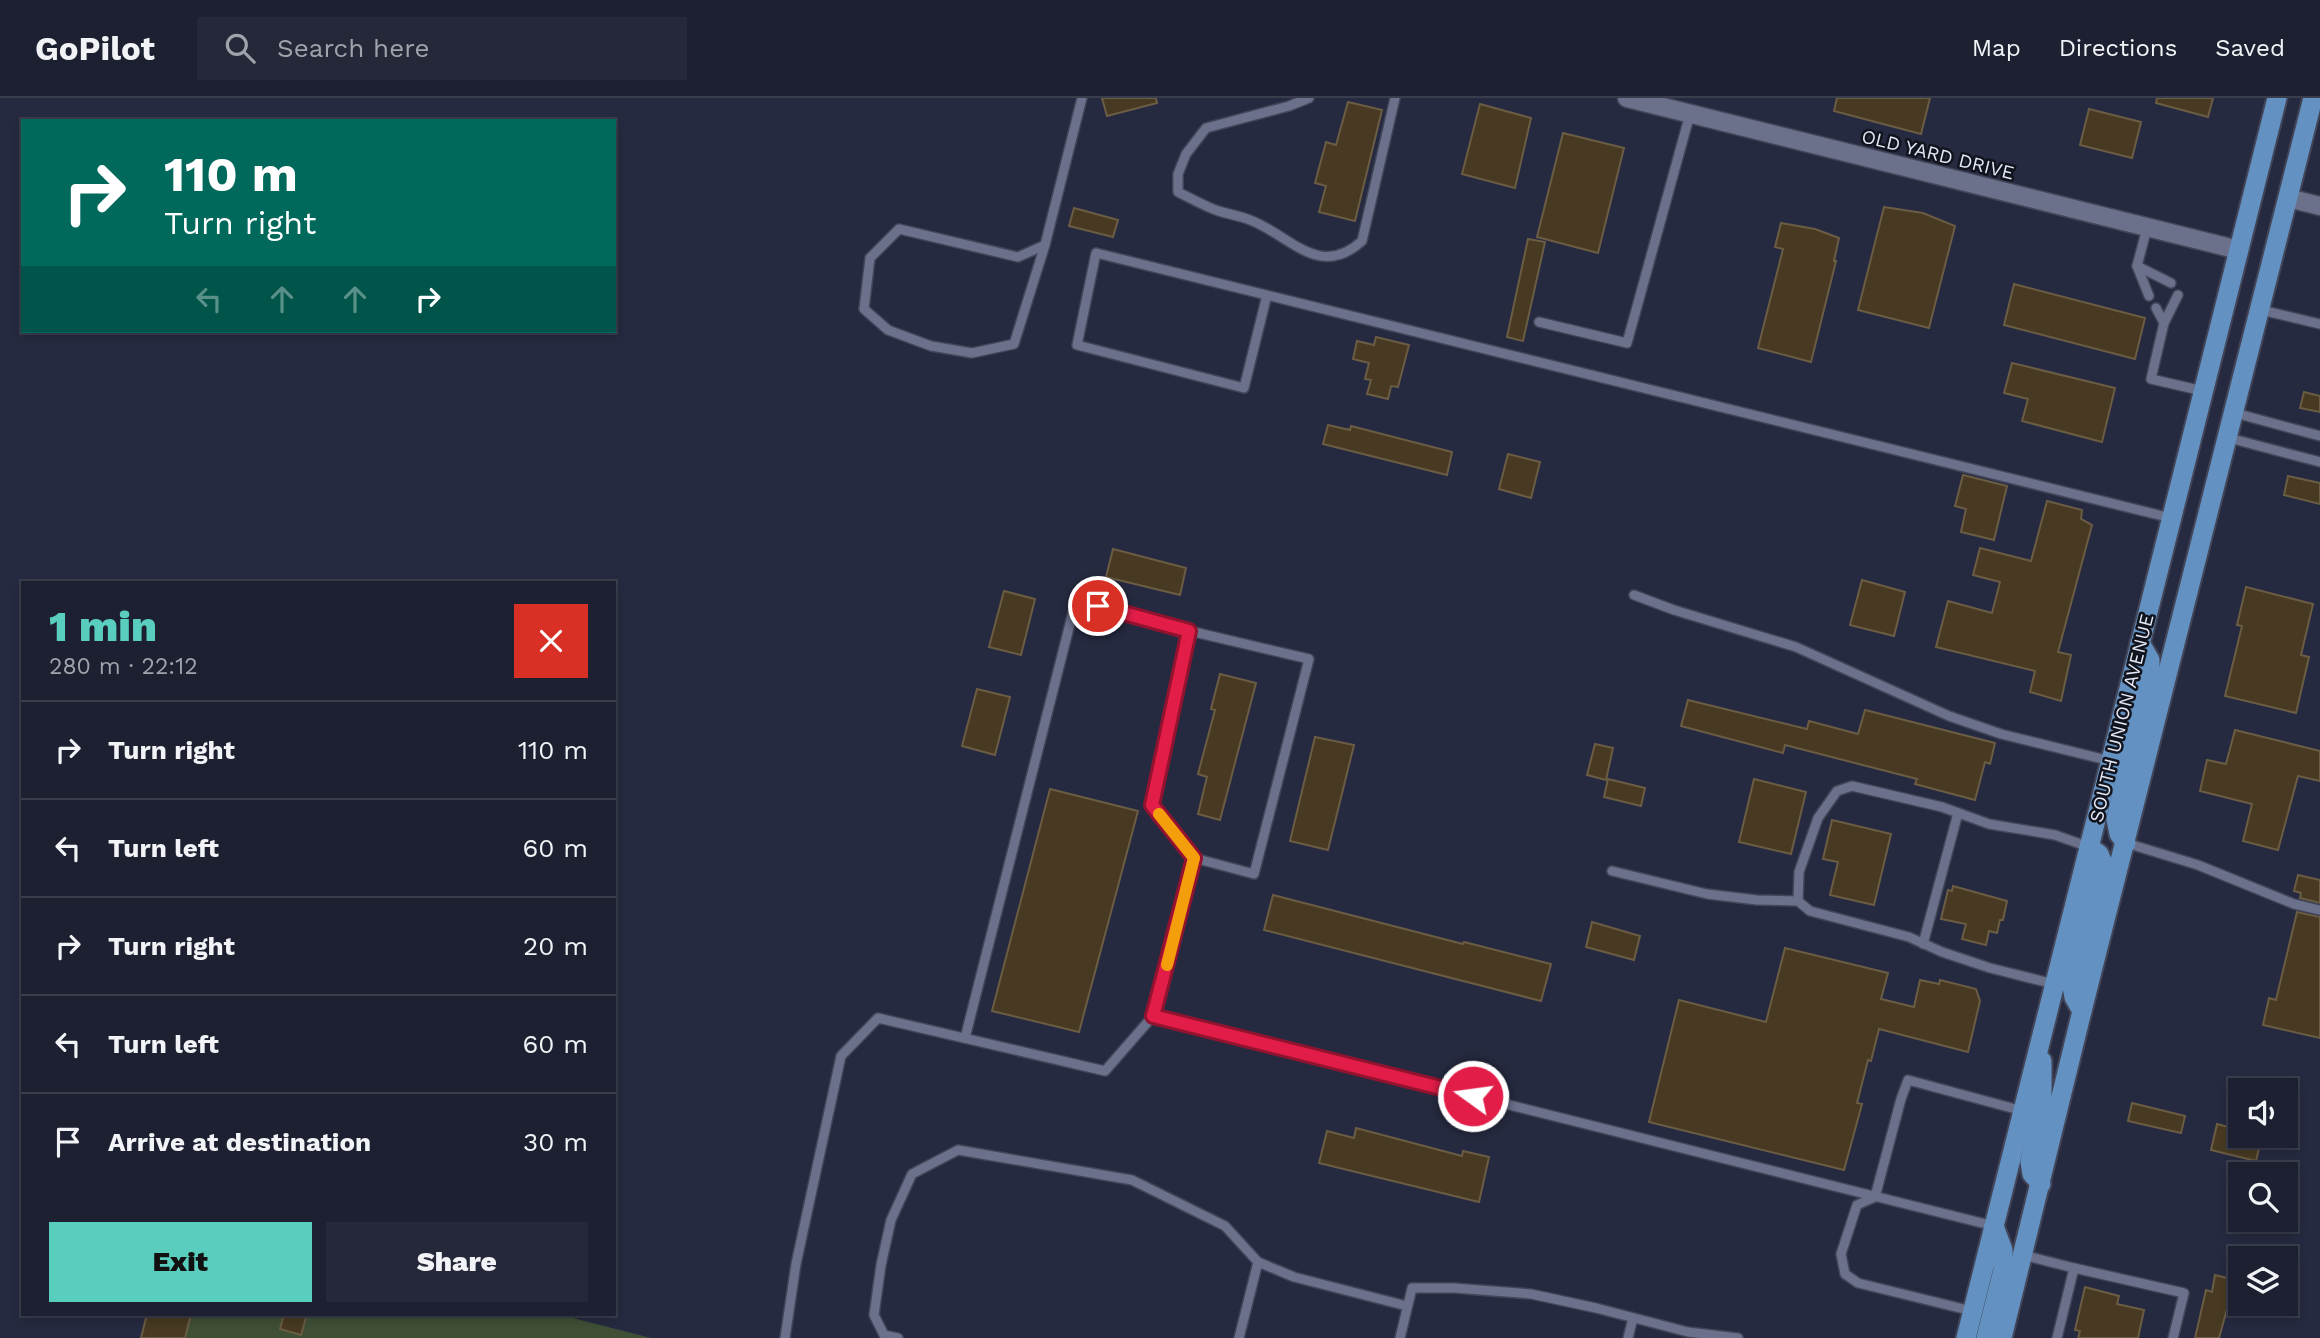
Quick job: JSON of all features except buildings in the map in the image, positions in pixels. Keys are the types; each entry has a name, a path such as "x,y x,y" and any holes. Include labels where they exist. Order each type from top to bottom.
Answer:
{"main road":[{"name":"SOUTH UNION AVENUE","path":"1966,1338 2277,98"},
{"name":"SOUTH UNION AVENUE","path":"2002,1338 2313,98"},
{"path":"2126,842 2119,834 2116,819 2150,675 2150,660 2140,643"},
{"path":"2082,1011 2074,997 2072,986 2103,863 2099,854 2089,847"},
{"path":"2040,1042 2042,1105 2030,1162 2032,1174 2041,1184"},
{"path":"1986,1338 2003,1270 2003,1250 1994,1226"}],"street":[{"name":"OLD YARD DRIVE","path":"1627,98 2238,250"},
{"path":"2288,198 2320,206"}],"lane":[{"path":"1045,245 1018,257 900,229 870,258 864,309 888,330 931,346 972,353 1014,344 1045,245 1082,98"},
{"path":"1309,98 1206,128 1186,154 1178,174 1178,192 1214,209 1251,220 1308,253 1329,257 1348,253 1362,240 1395,98"},
{"path":"1539,322 1627,343 1690,114"},
{"path":"2147,228 2137,266 2149,296"},
{"path":"1267,295 1244,388 1077,345 1096,253 1267,295 2171,519"},
{"path":"2137,266 2171,283"},
{"path":"2178,295 2164,323 2151,379 2203,391"},
{"path":"2155,308 2164,323"},
{"path":"2261,310 2320,324"},
{"path":"2235,413 2320,436"},
{"path":"2229,438 2320,462"},
{"path":"1634,595 1796,647 1962,720 2001,734 2110,761"},
{"path":"965,1038 1076,600 1189,631 1309,659 1254,874 1194,858 1152,805 1189,631"},
{"path":"1798,901 1799,872 1818,818 1836,791 1852,786 1958,813 1989,824 2055,835 2089,847"},
{"path":"1923,943 1958,813"},
{"path":"2126,842 2198,865 2294,904 2320,910"},
{"path":"785,1338 796,1264 841,1056 878,1018 1105,1071 1153,1016 1194,858"},
{"path":"1612,870 1707,894 1757,900 1798,901 1810,911 1909,937 1990,968 2054,984"},
{"path":"1153,1016 1994,1226"},
{"path":"1875,1197 1900,1098 1908,1080 2023,1111"},
{"path":"898,1338 884,1335 874,1314 891,1220 912,1174 958,1150 1132,1180 1225,1226 1258,1262 1294,1277 1407,1306"},
{"path":"1875,1197 1857,1205 1841,1254 1845,1274 1858,1283 1972,1311"},
{"path":"2023,1255 2184,1293 2173,1338"},
{"path":"1239,1338 1258,1262"},
{"path":"2057,1338 2074,1268"},
{"path":"1399,1338 1412,1288 1454,1288 1531,1294 1688,1332 1738,1338"},
{"path":"1628,1338 1633,1318"}],"green space":[{"path":"188,1316 565,1316 651,1338 183,1338"}],"slow traffic":[{"path":"1159,814 1194,858 1167,965"}],"route":[{"path":"1098,606 1189,631 1152,805 1194,858 1153,1016 1473,1096"}]}
